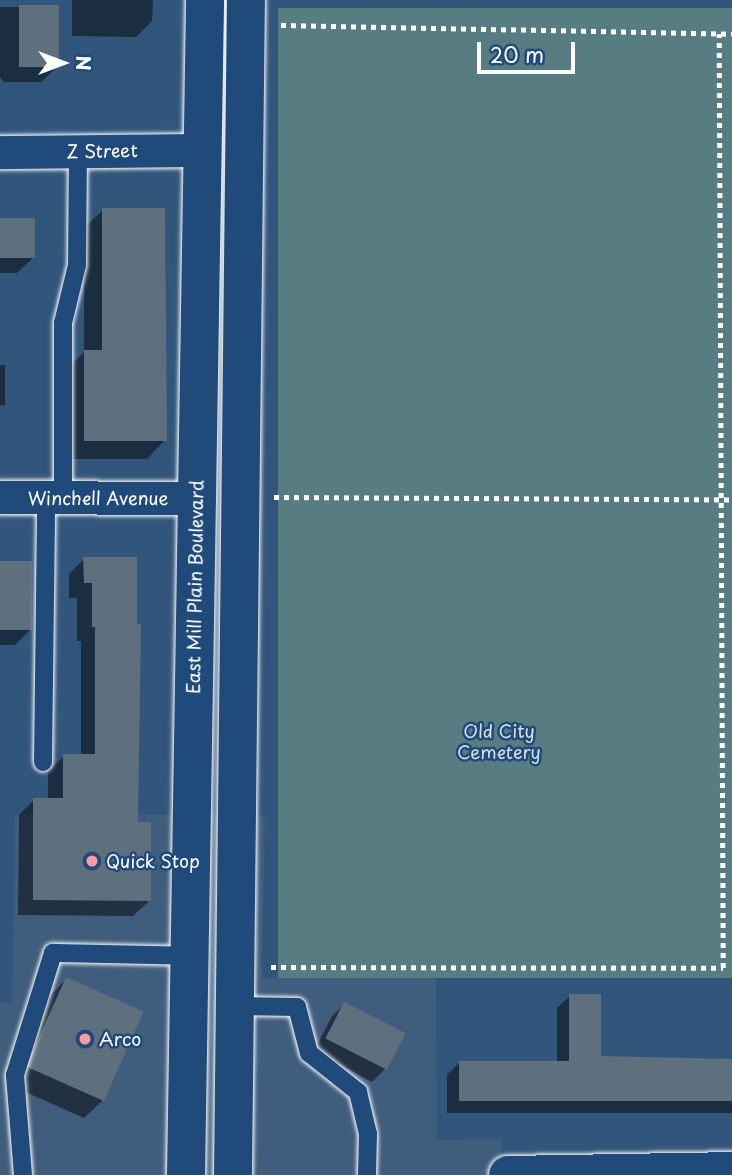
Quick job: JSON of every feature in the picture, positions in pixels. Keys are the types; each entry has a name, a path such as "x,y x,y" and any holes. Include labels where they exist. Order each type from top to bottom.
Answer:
{"main road":[{"name":"East Mill Plain Boulevard","path":"186,1175 205,0"},
{"path":"233,1175 246,13"},
{"path":"508,1175 732,1171"}],"street":[{"name":"Z Street","path":"0,152 203,150"},
{"name":"Winchell Avenue","path":"0,497 196,498"}],"lane":[{"path":"43,761 64,323 77,265 78,152"},
{"path":"23,1175 15,1075 53,953 191,956"},
{"path":"234,1006 297,1007 309,1053 358,1092 368,1134 367,1175"}],"path":[{"path":"246,13 732,34"},
{"path":"235,965 723,968 719,34"},
{"path":"242,497 732,499"}],"shaded area":[{"path":"15,815 265,815 262,978 436,978 437,1140 501,1139 501,1175 0,1175 0,1003 12,1002"}],"green space":[{"name":"Old City Cemetery","path":"278,8 732,8 732,978 278,978"}],"building":[{"path":"19,5 59,5 59,67 19,67"},
{"path":"102,208 165,208 167,441 84,441 84,350 102,350"},
{"path":"0,218 35,218 35,258 0,258"},
{"path":"83,557 137,557 137,624 141,624 138,822 151,822 151,901 33,900 33,798 63,798 63,754 95,754 95,627 92,627 92,583 84,583"},
{"path":"0,561 32,561 32,630 0,630"},
{"name":"Arco","path":"66,977 144,1012 104,1101 26,1067"},
{"path":"569,994 601,994 601,1056 732,1059 732,1101 459,1101 459,1061 569,1061"},
{"path":"344,1002 405,1033 387,1070 325,1039"}],"place":[{"name":"Quick Stop","path":"92,861"},
{"name":"Arco","path":"85,1039"}]}
